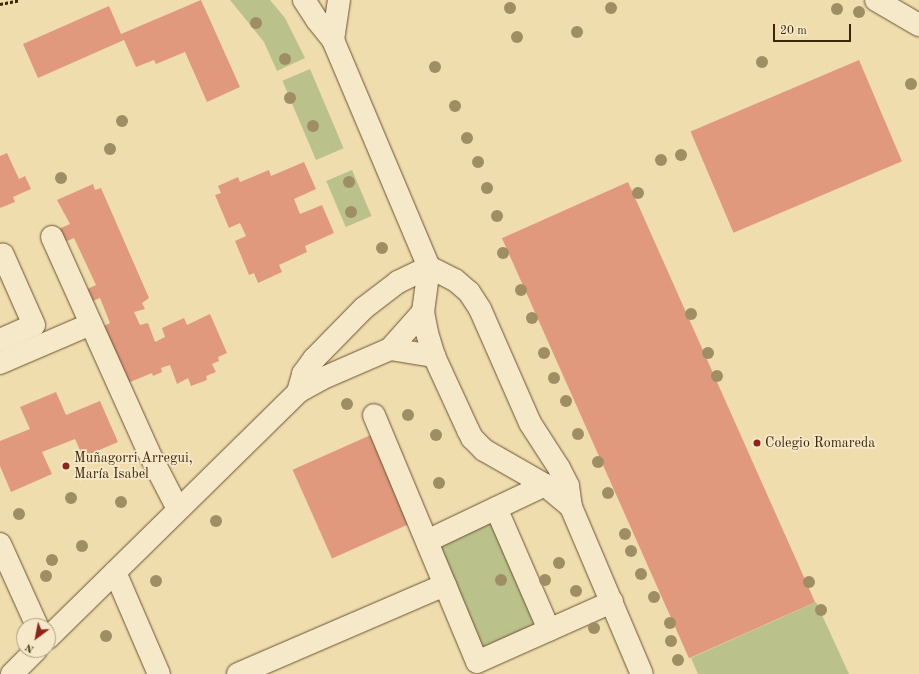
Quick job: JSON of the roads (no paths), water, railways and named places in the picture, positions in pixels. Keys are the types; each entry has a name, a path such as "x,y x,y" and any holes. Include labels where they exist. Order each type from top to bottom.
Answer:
{"street":[{"path":"304,0 317,20 333,40 429,266 423,312 434,356 468,430 474,441 484,450 545,485 571,507"},
{"path":"333,40 339,0"},
{"path":"876,0 919,25"},
{"path":"52,238 148,451 178,510"},
{"path":"0,340 34,325 3,255"},
{"path":"298,392 303,374 314,359 364,308 398,282 429,266"},
{"path":"429,266 455,280 469,292 480,309 530,423 559,468 568,486 571,507 642,674"},
{"path":"56,630 298,392 321,379 390,349 423,312"},
{"path":"0,363 91,324"},
{"path":"390,349 434,356"},
{"path":"374,415 477,662 612,602"},
{"path":"427,541 545,485"},
{"path":"496,508 549,630"},
{"path":"0,544 33,618"},
{"path":"115,572 159,674"},
{"path":"238,674 445,585"},
{"path":"12,674 28,658"}],"place":[{"name":"Colegio Romareda","path":"757,443"},
{"name":"Muñagorri Arregui, María Isabel","path":"66,466"}]}
